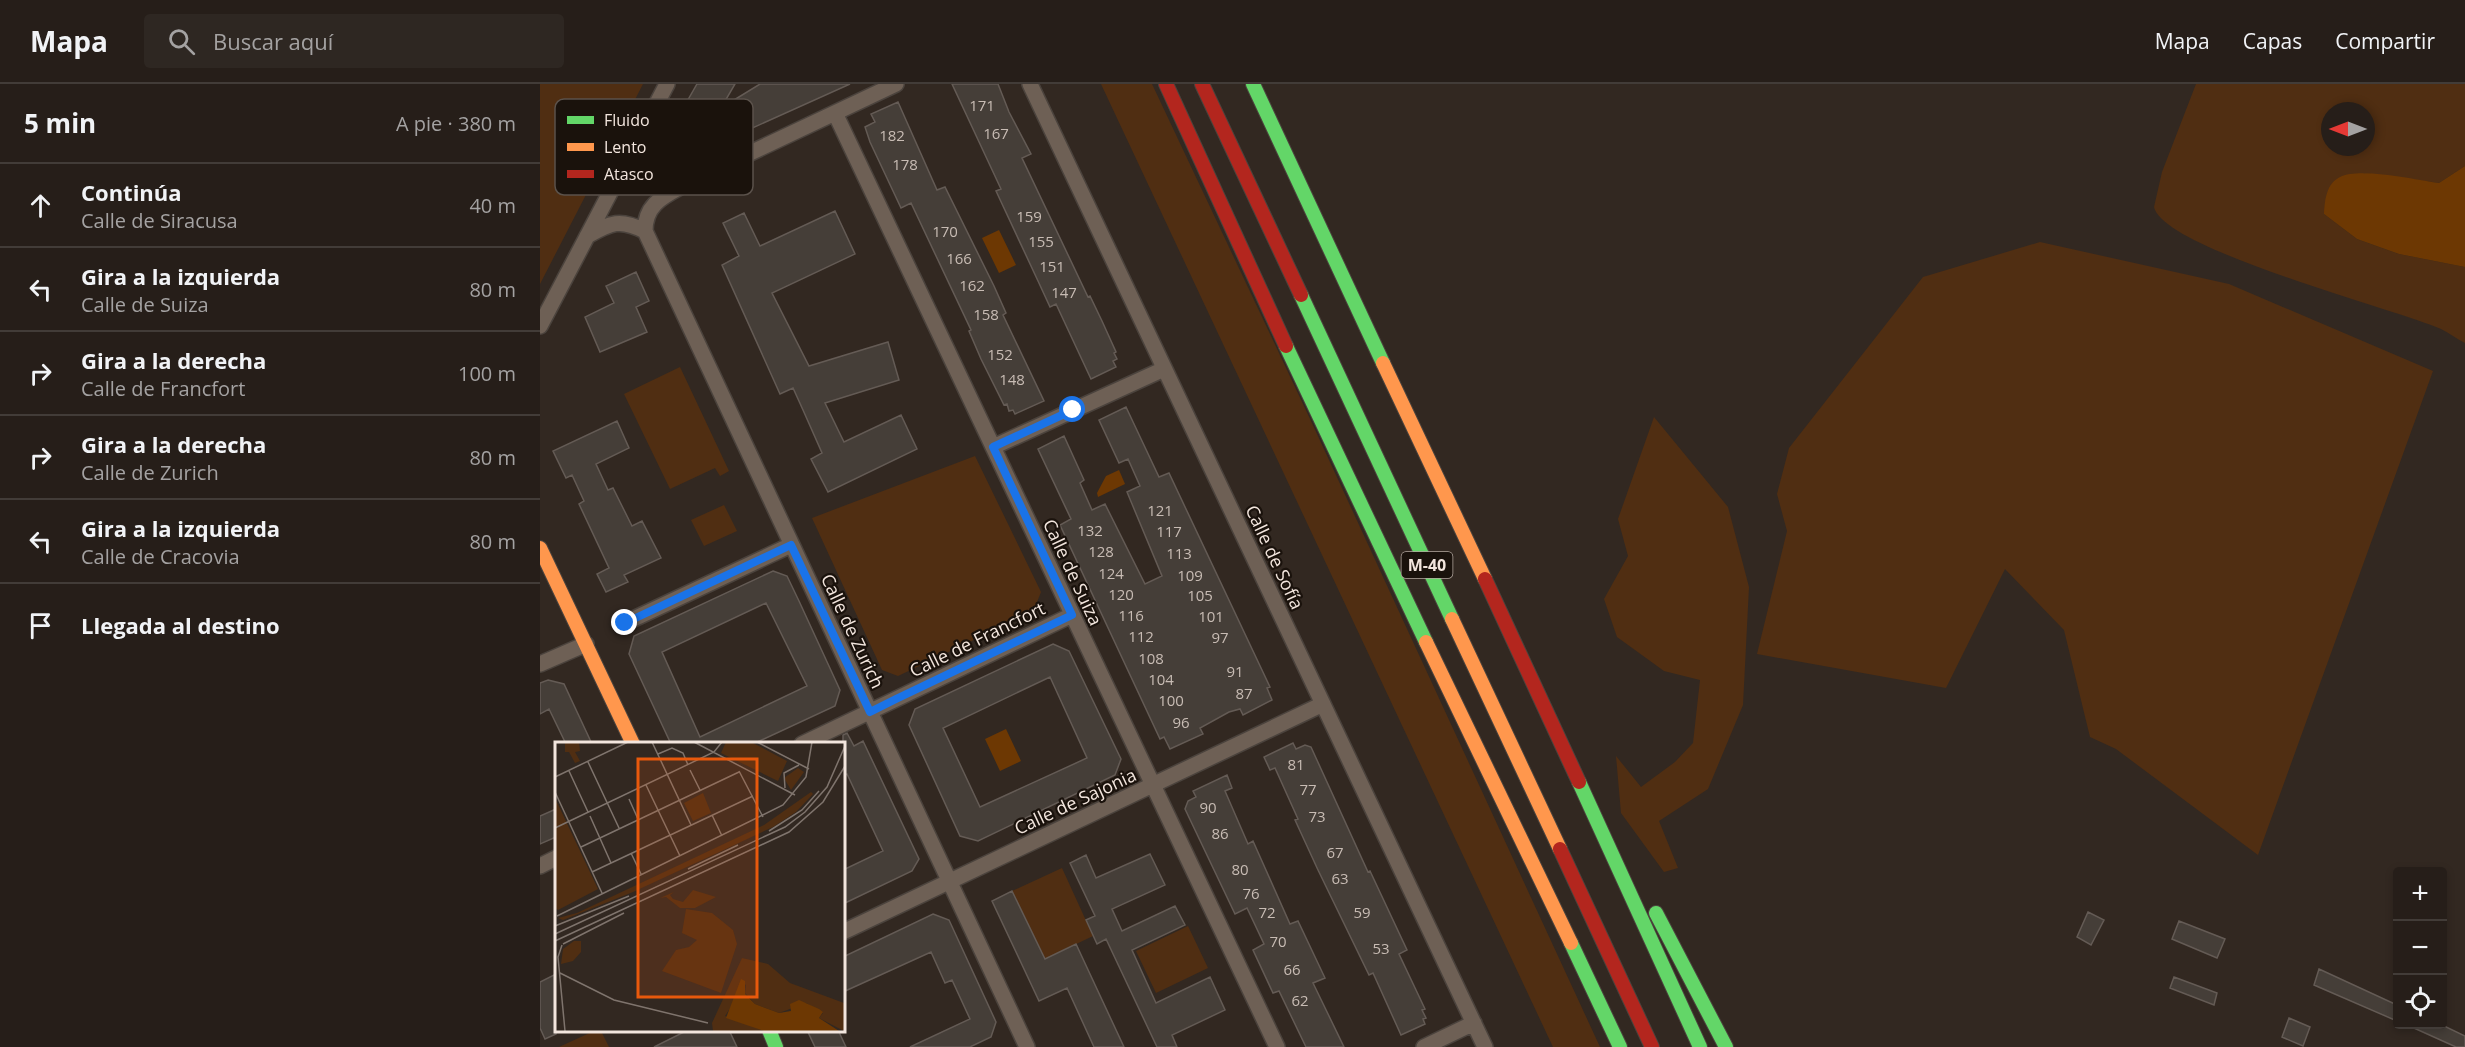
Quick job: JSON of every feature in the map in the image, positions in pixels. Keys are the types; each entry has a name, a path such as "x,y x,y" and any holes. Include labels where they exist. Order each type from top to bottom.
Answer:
{"main road":[{"path":"1166,84 1303,382 1602,1005 1620,1047"},
{"name":"M-40","path":"1202,84 1652,1047"},
{"name":"M-40","path":"1253,84 1556,732 1700,1047"},
{"path":"1303,382 1371,493"},
{"path":"1402,543 1463,643"},
{"path":"540,548 632,742"},
{"path":"1556,732 1726,1047"},
{"path":"770,1032 776,1047"}],"street":[{"path":"659,99 667,84"},
{"path":"753,152 896,84"},
{"name":"Calle de Sofía","path":"1029,84 1485,1047"},
{"name":"Calle de Suiza","path":"835,113 1277,1047"},
{"path":"540,326 608,195"},
{"path":"587,236 620,222 645,231 648,210 669,195"},
{"name":"Calle de Zurich","path":"645,231 950,882 1024,1046"},
{"path":"993,447 1164,369"},
{"path":"625,623 791,545"},
{"name":"Calle de Francfort","path":"806,742 1072,615"},
{"path":"540,664 586,644"},
{"name":"Calle de Sajonia","path":"844,932 1323,704"},
{"path":"540,866 555,858"},
{"path":"1424,1047 1474,1023"}],"shaded area":[{"path":"540,84 643,84 635,99 555,99 555,195 586,195 540,284"},
{"path":"1101,84 1152,84 1311,421 1600,1047 1553,1047"},
{"path":"2196,84 2465,84 2465,166 2439,183 2364,173 2324,214 2357,239 2399,254 2465,267 2465,343 2441,329 2237,259 2196,241 2167,223 2154,207 2162,172"},
{"path":"2465,166 2465,267 2399,254 2357,239 2324,214 2329,188 2340,177 2361,173 2439,183"},
{"path":"999,230 1016,265 999,273 982,238"},
{"path":"2040,242 2229,284 2433,371 2258,855 2116,749 2090,737 2064,630 2005,569 1946,688 1757,654 1787,531 1777,494 1789,448 1923,277"},
{"path":"680,367 729,471 720,476 715,468 670,489 624,394"},
{"path":"1654,417 1728,507 1749,587 1743,705 1708,789 1659,821 1678,868 1664,872 1621,813 1616,756 1641,787 1675,762 1693,743 1700,680 1664,671 1617,637 1604,599 1628,556 1618,519"},
{"path":"975,456 1041,592 1033,612 898,676 882,670 812,518"},
{"path":"1119,470 1125,484 1098,497 1097,493 1106,476"},
{"path":"724,505 737,531 704,546 691,520"},
{"path":"1006,729 1021,761 1000,771 985,739"},
{"path":"1062,868 1093,936 1045,959 1012,891"},
{"path":"1188,926 1208,968 1156,993 1136,951"},
{"path":"592,1032 602,1032 609,1047 559,1047"}],"building":[{"path":"697,84 735,84 726,99 688,99"},
{"path":"760,84 850,84 753,128 753,99 736,99"},
{"path":"952,84 998,84 1009,112 1031,154 1022,158 1116,352 1114,353 1117,359 1113,361 1116,367 1091,379 1056,304 1050,307 996,191 1001,189"},
{"path":"898,102 937,190 945,187 994,286 1006,313 1003,315 1044,401 1015,414 1013,410 1009,411 1007,404 1004,405 981,359 969,331 971,330 911,203 901,208 870,142 865,127 875,122 871,114"},
{"path":"835,211 855,254 772,293 809,366 888,342 899,380 825,403 844,442 901,415 917,449 828,492 811,459 822,453 793,388 780,394 722,265 739,256 723,223 744,213 760,246"},
{"path":"636,272 649,301 636,307 647,332 600,352 585,317 614,303 606,286"},
{"path":"1126,407 1159,477 1169,473 1270,687 1267,688 1272,700 1243,715 1240,709 1229,712 1200,728 1203,734 1170,749 1164,737 1160,739 1060,525 1071,519 1038,449 1064,436 1084,480 1080,483 1092,510 1105,504 1145,584 1162,576 1127,492 1140,486 1128,459 1119,463 1099,420"},
{"path":"617,421 629,448 596,464 608,490 613,488 632,526 642,521 661,558 624,575 628,582 606,592 597,574 609,568 579,504 584,501 572,475 566,478 553,451"},
{"path":"773,571 787,576 840,690 835,706 757,742 670,742 629,654 634,636","holes":["766,603 807,686 700,737 662,652"]},
{"path":"1053,644 1069,651 1121,759 1115,775 978,841 960,836 909,725 915,709","holes":["1050,677 1087,758 980,807 943,728"]},
{"path":"548,680 564,684 591,742 565,742 549,709 540,714 540,683"},
{"path":"847,733 854,746 863,741 919,859 912,871 844,904 844,870 883,851 847,774 844,776 843,735"},
{"path":"1293,743 1296,749 1305,745 1311,747 1368,872 1370,871 1407,950 1399,954 1425,1009 1422,1010 1426,1018 1423,1019 1425,1024 1401,1035 1373,973 1369,975 1318,870 1275,768 1270,770 1264,757"},
{"path":"1227,775 1232,788 1225,791 1248,844 1253,841 1290,924 1298,921 1325,978 1313,983 1344,1047 1306,1047 1279,991 1273,993 1253,950 1264,944 1247,908 1235,914 1185,809 1188,801 1196,797 1193,791"},
{"path":"555,809 555,837 540,844 540,816"},
{"path":"1150,854 1165,885 1112,909 1122,931 1175,906 1185,925 1132,950 1156,1003 1210,977 1225,1010 1172,1035 1177,1047 1157,1047 1106,939 1097,944 1086,920 1095,916 1070,863 1086,855 1096,878"},
{"path":"1012,891 1045,959 1076,944 1124,1047 1094,1047 1067,988 1039,1001 992,901"},
{"path":"2088,912 2104,920 2091,945 2077,937"},
{"path":"933,914 949,920 996,1022 991,1037 970,1047 910,1047 970,1019 952,980 945,983 931,952 844,992 844,957"},
{"path":"2179,921 2225,939 2217,958 2172,939"},
{"path":"2319,969 2393,1003 2393,1019 2314,985"},
{"path":"555,974 556,1034 545,1039 540,1028 540,982"},
{"path":"2174,977 2217,993 2214,1005 2170,988"},
{"path":"2289,1018 2310,1027 2303,1046 2282,1037"},
{"path":"2447,1027 2465,1036 2465,1047 2456,1047 2416,1029"},
{"path":"684,1032 730,1032 737,1047 654,1047"},
{"path":"808,1032 839,1032 846,1047 815,1047"}],"traffic: fast":[{"path":"1253,84 1383,363"},
{"path":"1301,295 1452,619"},
{"path":"1286,346 1426,642"},
{"path":"1579,782 1700,1047"},
{"path":"1656,913 1726,1047"},
{"path":"1571,943 1620,1047"},
{"path":"770,1032 776,1047"}],"traffic: slow":[{"path":"1383,363 1485,579"},
{"path":"540,548 632,742"},
{"path":"1452,619 1560,849"},
{"path":"1426,642 1571,943"}],"traffic: jam":[{"path":"1166,84 1286,346"},
{"path":"1202,84 1301,295"},
{"path":"1485,579 1579,782"},
{"path":"1560,849 1652,1047"}],"route":[{"path":"625,623 791,545 870,712 1072,615 993,447 1073,410"}]}
